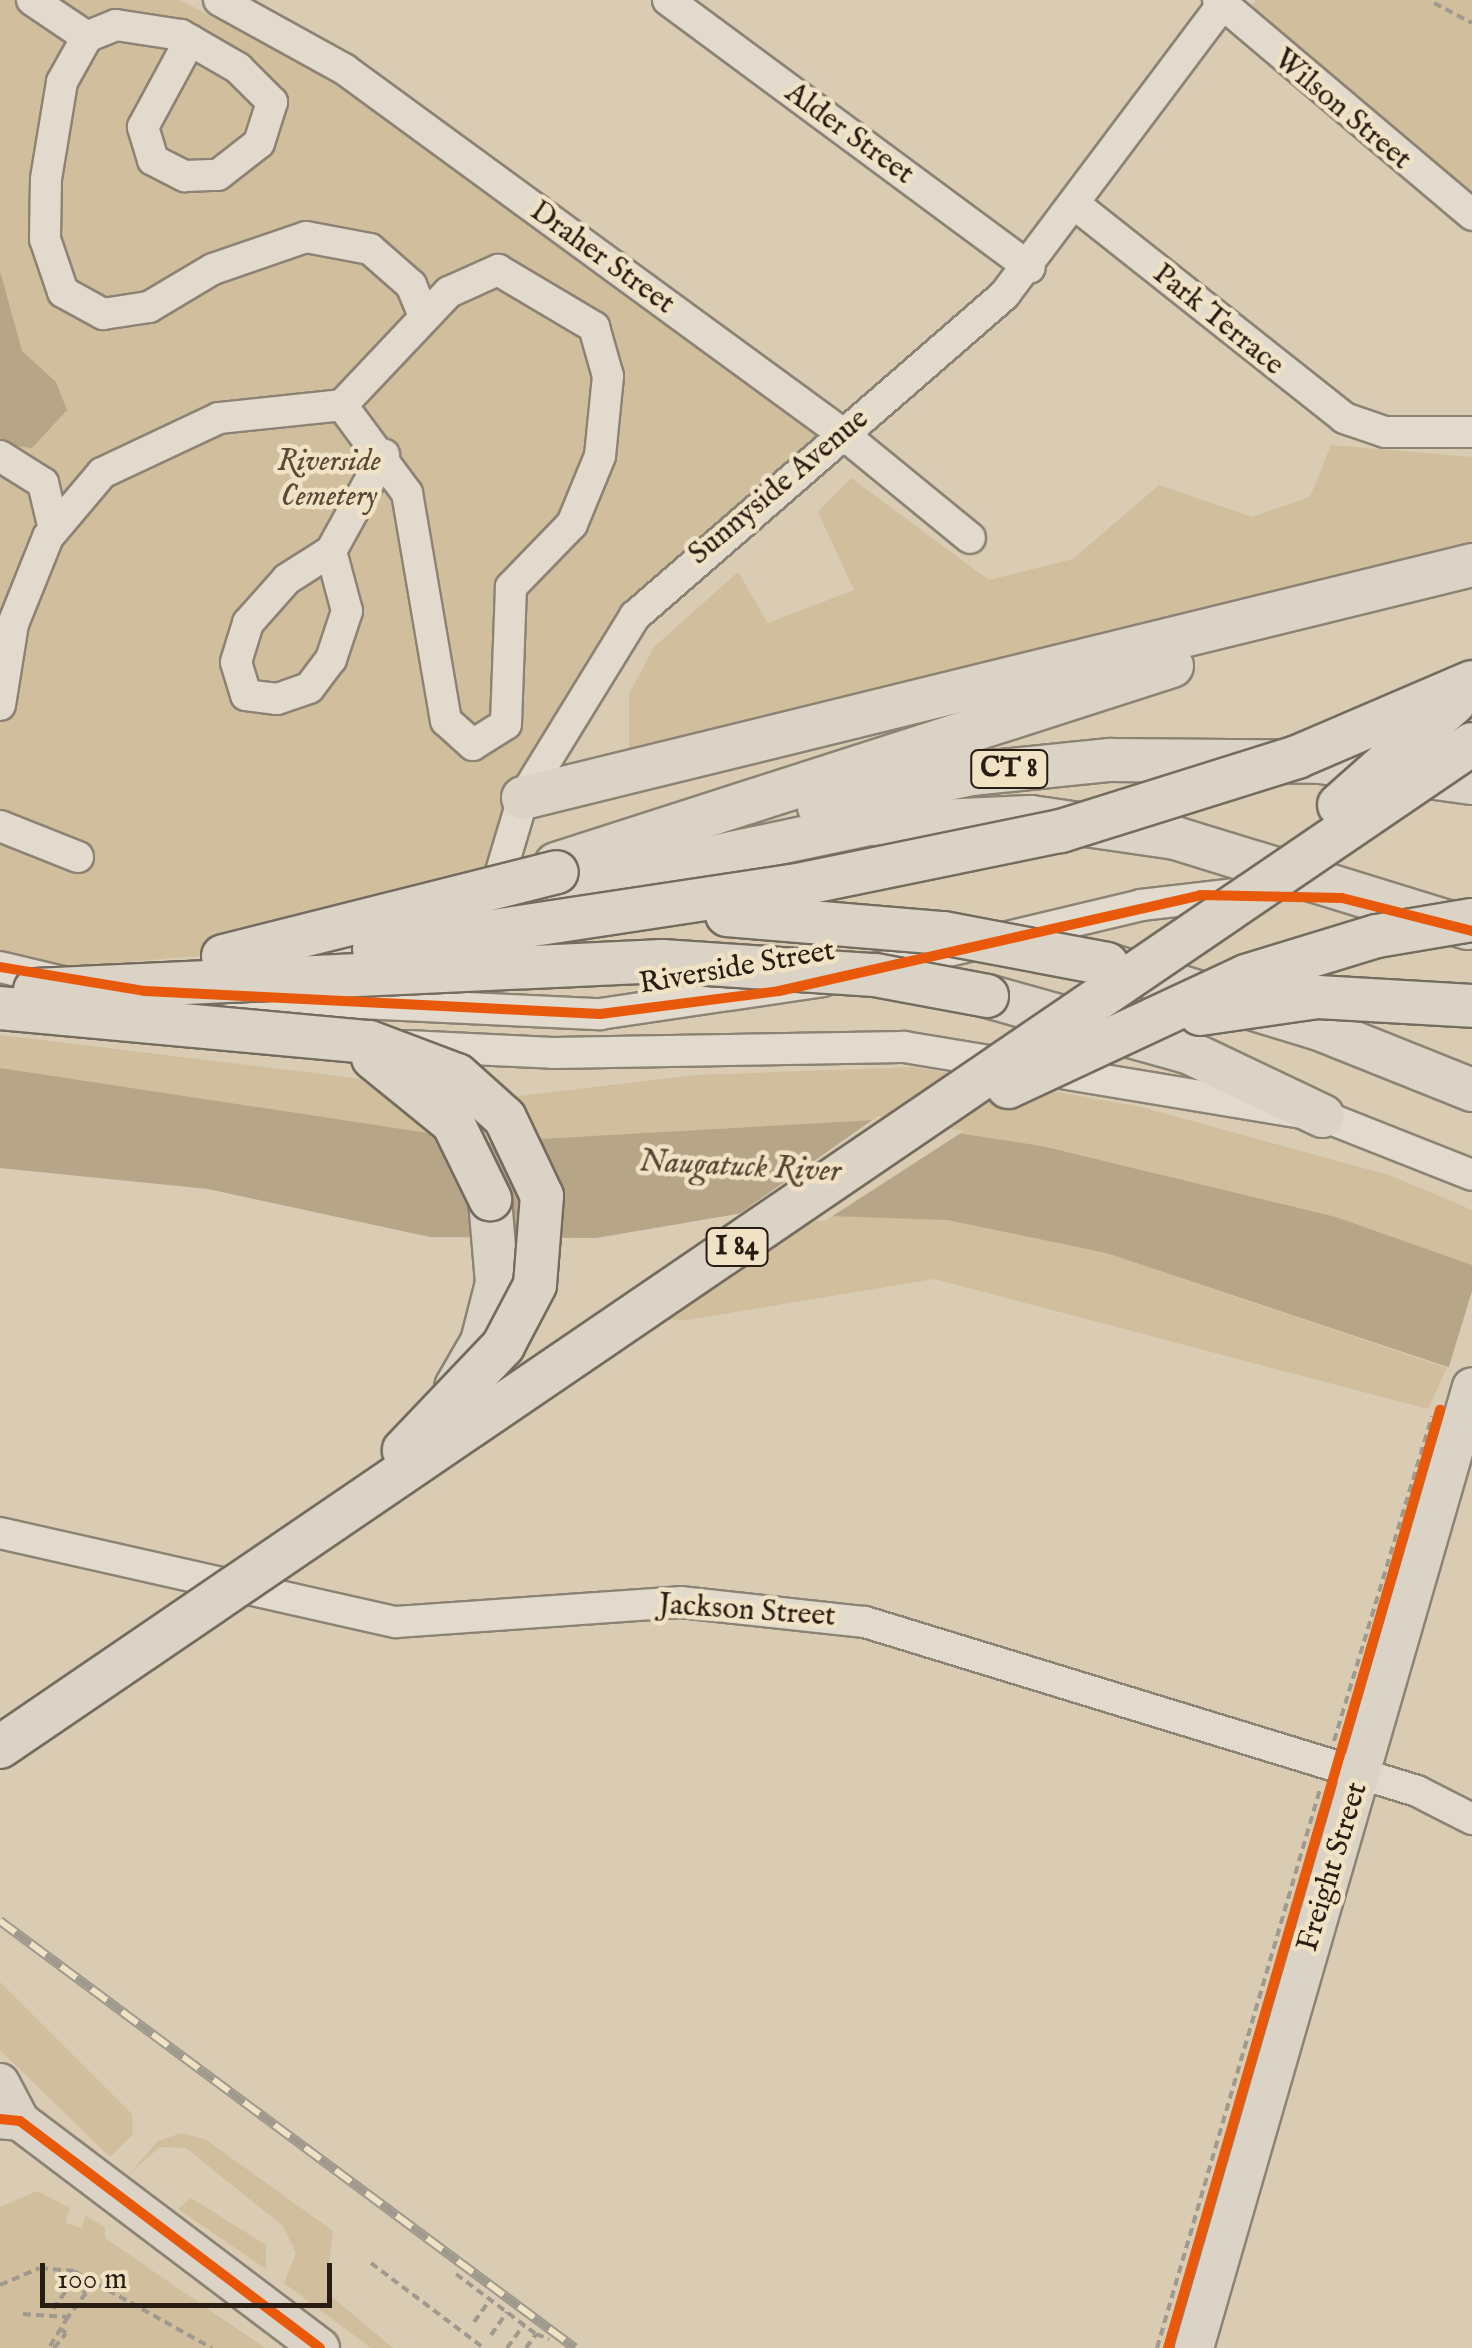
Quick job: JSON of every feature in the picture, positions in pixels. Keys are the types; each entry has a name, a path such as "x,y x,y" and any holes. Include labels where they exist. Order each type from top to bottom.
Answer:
{"highway":[{"path":"523,798 1472,567"},
{"path":"556,875 1472,567"},
{"path":"1290,861 1472,684"},
{"path":"183,977 642,911 1061,831 1298,756 1472,684"},
{"name":"I 84","path":"650,1306 1290,861 1472,724"},
{"name":"I 84","path":"0,1746 1472,744"},
{"name":"CT 8","path":"0,980 184,962 374,924 899,788 1040,765 1250,758 1472,783"},
{"path":"556,875 870,824 1031,817 1207,846 1472,930"},
{"path":"642,911 943,933 1107,964 1317,1028 1472,1090"},
{"path":"650,1306 965,1112 1110,1034 1282,963 1472,920"},
{"path":"0,992 183,977 681,962 875,975 987,996 1188,1052 1324,1116"},
{"path":"650,1306 965,1112 1132,1035 1294,998 1472,1006"},
{"path":"0,1008 282,1029 401,1050 483,1095 523,1144 545,1224 521,1317 477,1376 334,1520"},
{"path":"0,1019 358,1052 413,1082 469,1146 499,1256 482,1342 446,1401 334,1520"}],"main road":[{"name":"Freight Street","path":"1194,2348 1342,1768 1458,1405"},
{"path":"0,2083 10,2120 320,2348"}],"street":[{"path":"32,0 56,24 87,37"},
{"name":"Draher Street","path":"219,0 344,69 843,434 970,538"},
{"name":"Alder Street","path":"668,0 1030,268"},
{"name":"Sunnyside Avenue","path":"488,1050 492,896 523,798 635,616 1030,268 1222,1"},
{"name":"Wilson Street","path":"1222,1 1472,215"},
{"path":"56,24 70,67"},
{"path":"190,40 144,127 153,160 185,176 218,176 259,143 272,102 238,68 190,40 116,25 87,37 70,67 46,179 45,238 63,292 103,314 150,307 213,269 306,237 370,249 411,284 424,316"},
{"name":"Park Terrace","path":"1076,206 1365,428 1472,432"},
{"path":"0,705 13,624 54,529 92,485 219,418 342,405 449,292 498,270 538,286 594,327 608,376 600,456 572,524 511,588 506,724 473,745 446,721 407,493 384,455 342,405"},
{"path":"411,284 449,292"},
{"path":"331,551 347,611 331,659 309,688 278,699 246,695 236,662 248,623 287,579 331,551 384,455"},
{"path":"0,456 43,484 92,485"},
{"path":"43,484 54,529"},
{"path":"0,826 78,857"},
{"name":"Riverside Street","path":"0,967 105,988 489,1014 718,1004 1200,895 1342,898 1472,930"},
{"path":"0,1019 488,1050 904,1047 1324,1116 1472,1175"},
{"name":"Jackson Street","path":"0,1532 396,1622 680,1602 831,1616 1342,1768 1472,1819"}],"path":[{"path":"1434,4 1472,23"},
{"path":"1157,2348 1458,1405"},
{"path":"1168,2348 1342,1768"},
{"path":"371,2263 482,2347"},
{"path":"0,2285 40,2268 74,2271 212,2348"},
{"path":"456,2274 536,2334 549,2339"},
{"path":"51,2348 58,2327 86,2294 72,2283 52,2311"},
{"path":"474,2322 491,2299"},
{"path":"23,2314 52,2311 68,2318"},
{"path":"491,2335 508,2312"},
{"path":"507,2348 524,2325"},
{"path":"526,2348 536,2334"},
{"path":"530,2340 540,2348"}],"green space":[{"name":"Riverside Cemetery","path":"0,0 180,0 328,78 843,434 635,616 501,859 445,893 251,952 0,972"},
{"path":"1256,0 1472,0 1472,201 1270,30 1251,7"},
{"path":"1331,445 1472,457 1472,544 629,751 629,694 654,647 738,572 768,623 854,590 818,512 851,478 989,580 1073,559 1159,485 1252,517 1310,497"},
{"path":"0,1035 511,1097 695,1075 914,1067 1141,1107 1392,1176 1472,1210 1472,1265 1336,1217 1042,1146 873,1120 487,1142 374,1131 0,1068"},
{"path":"810,1213 947,1220 1106,1253 1447,1368 1428,1409 934,1279 687,1320 620,1319"},
{"path":"0,1982 132,2114 133,2134 110,2157 0,2050"},
{"path":"181,2133 205,2139 333,2231 326,2292 393,2348 371,2348 284,2283 296,2253 283,2226 186,2148 160,2147 130,2173 158,2141"},
{"path":"37,2191 70,2208 65,2223 81,2228 86,2216 105,2227 105,2238 265,2348 0,2348 0,2207"},
{"path":"191,2198 266,2245 266,2269 178,2209"}],"water":[{"path":"0,271 22,351 56,382 67,410 32,448 0,444"},
{"name":"Naugatuck River","path":"0,1068 487,1142 873,1120 1042,1146 1336,1217 1472,1265 1472,1375 1106,1253 947,1220 743,1213 596,1238 430,1237 208,1189 0,1168"}],"pier":[{"path":"878,1116 964,1131 825,1221 729,1221"},
{"path":"1472,1291 1472,1380 1447,1373"}],"railway":[{"path":"0,1921 575,2348"}],"cycle path":[{"path":"0,967 145,991 600,1014 779,991 1200,895 1342,898 1472,931"},
{"path":"1168,2348 1440,1410"},
{"path":"0,2119 20,2121 320,2348"}]}
